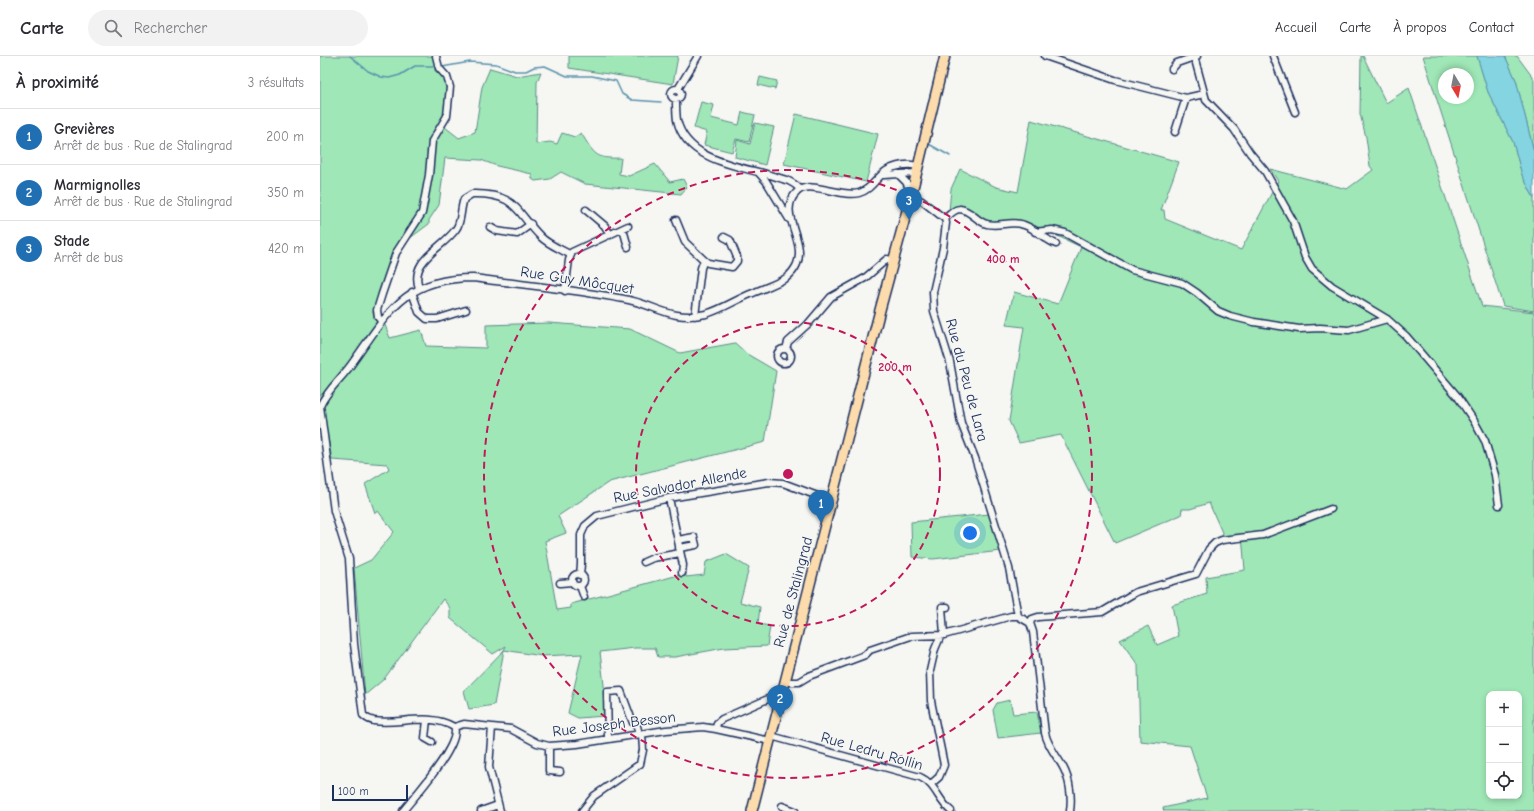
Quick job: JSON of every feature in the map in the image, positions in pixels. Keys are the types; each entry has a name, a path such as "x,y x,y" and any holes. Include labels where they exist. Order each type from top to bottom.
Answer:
{"main road":[{"name":"Rue de Stalingrad","path":"752,811 893,260 929,109 933,100 945,56"}],"street":[{"path":"381,321 378,317 377,310 396,253 422,213 429,175 432,140 448,111 450,90 447,77 439,68 436,56"},
{"path":"698,56 678,90 681,94 676,99 677,121 681,131 694,149 710,157 789,181 800,189 810,187 843,194 860,193 870,187 890,169 915,170"},
{"path":"1045,56 1115,80 1186,98 1204,94"},
{"path":"1172,69 1177,64 1195,56 1204,94 1208,104 1234,129 1250,153 1265,171 1293,221 1305,257 1312,269 1332,286 1387,319 1406,336 1458,397 1485,441 1495,475 1498,504"},
{"path":"1273,56 1295,112"},
{"path":"1175,132 1186,98"},
{"path":"882,175 898,174 915,170"},
{"path":"758,172 766,181 791,222"},
{"path":"898,174 906,182 909,193 945,219 958,209 969,213 983,223 996,225 1016,223 1025,225 1047,240 1056,244"},
{"name":"Rue Guy Môcquet","path":"320,406 353,363 381,321 394,306 419,288 451,279 473,278 624,299 661,312 695,316 721,308 777,283 790,274 798,263 800,255 797,236 791,222 789,210 791,202 800,189"},
{"path":"419,288 417,279 422,264 432,251 456,229 463,202 467,195 475,193 510,201 542,238 571,255"},
{"path":"586,210 605,226 610,235"},
{"name":"Rue du Peu de Lara","path":"945,219 946,223 943,248 933,292 934,311 950,362 962,423 975,458 1009,568 1018,616"},
{"path":"676,220 685,242 704,260 708,263 732,267 736,265 737,257 730,240 724,237"},
{"path":"490,227 497,232 517,234 531,224"},
{"path":"565,291 571,255 577,248 626,227 628,247"},
{"path":"1035,232 1052,230 1065,233 1132,270 1182,283 1197,293 1218,311 1230,316 1254,322 1299,329 1320,328 1349,330 1387,319"},
{"path":"786,349 788,342 808,324 830,297 865,278 887,259 893,260"},
{"path":"695,316 701,268 704,260"},
{"path":"412,292 419,312 427,319 434,320 466,310"},
{"path":"320,406 334,511 349,559 351,615 363,715 374,721 427,720 439,721 454,727 455,732 447,755 403,811"},
{"name":"Rue Salvador Allende","path":"580,575 581,535 590,520 597,516 634,505 769,482 783,483 831,501"},
{"path":"669,498 680,551 682,572"},
{"path":"1030,623 1032,619 1038,617 1102,612 1136,592 1196,574 1209,549 1214,543 1222,540 1262,535 1331,509"},
{"path":"644,562 696,545 694,537 678,540"},
{"path":"572,582 574,576 580,575 584,580 580,586"},
{"path":"560,584 572,582 574,585 580,586"},
{"path":"580,586 584,597"},
{"path":"931,784 939,777 944,765 931,701 930,671 935,649 943,635 942,607 947,607"},
{"path":"784,682 799,682 809,676 865,655 870,650 911,636 943,635 1000,618 1018,616 1030,623 1034,632 1046,740 1063,767 1067,778 1070,789 1070,811"},
{"path":"582,811 594,796 640,764 643,750 641,734 637,726 633,723 621,691 607,692 608,739"},
{"path":"716,728 717,723 722,719 770,698 780,699"},
{"path":"427,720 425,738 432,742"},
{"name":"Rue Joseph Besson","path":"454,727 464,724 518,731 537,742 549,746 578,744 666,730 716,728 770,738"},
{"path":"481,811 499,808 489,760 492,727"},
{"name":"Rue Ledru Rollin","path":"770,738 920,777 931,784 942,804 951,811"},
{"path":"549,746 549,771 560,772"},
{"path":"782,806 795,811"}],"green space":[{"path":"320,56 434,56 435,71 443,75 446,81 447,106 444,118 433,134 445,127 459,138 475,132 482,87 490,68 517,76 541,72 537,82 536,144 550,142 557,144 562,133 575,137 581,133 596,154 606,158 621,158 619,174 629,176 655,164 670,182 683,179 687,187 681,194 585,184 561,172 550,179 535,181 532,179 532,174 497,166 481,160 445,158 439,205 429,220 429,224 402,244 398,258 392,257 373,312 385,325 390,338 421,330 426,346 486,348 486,325 549,323 630,329 680,353 735,343 747,354 776,371 765,442 609,482 558,516 566,533 545,541 557,610 571,608 571,604 686,573 686,577 704,575 706,562 726,554 749,568 740,602 760,607 758,624 770,626 767,646 724,648 675,657 658,657 655,648 635,648 600,652 607,710 605,716 578,718 568,713 582,654 542,656 504,650 506,646 493,654 450,618 450,608 443,599 384,679 365,695 354,568 371,560 394,532 378,511 375,513 365,484 389,469 387,464 332,460 328,437 320,426"},
{"path":"569,56 678,56 673,84 569,68"},
{"path":"1361,56 1363,56 1386,103 1409,88 1482,306 1534,312 1534,811 1164,811 1163,808 1207,798 1190,746 1140,741 1138,665 1120,640 1148,626 1157,645 1178,636 1172,605 1207,594 1206,577 1245,570 1242,535 1224,537 1209,503 1190,509 1182,509 1181,515 1115,543 1061,435 1019,443 1009,421 1024,327 1006,325 1014,292 1058,304 1081,247 1036,226 1016,220 993,223 986,222 961,205 949,211 951,189 960,169 996,187 1018,192 1031,120 1179,162 1161,210 1164,210 1165,219 1241,250 1278,181 1270,169 1347,189 1373,170 1370,166 1366,137 1360,114"},
{"path":"1423,56 1477,56 1488,92 1513,142 1522,175 1534,198 1534,311 1503,306 1438,104 1474,104 1474,68 1438,68 1438,103"},
{"path":"1505,56 1517,56 1534,79 1534,152 1516,80"},
{"path":"760,77 777,81 775,89 758,85"},
{"path":"701,102 714,105 711,118 739,125 742,112 755,115 749,142 736,139 732,152 704,145 707,132 694,128"},
{"path":"796,114 878,134 866,182 784,164"},
{"path":"755,123 774,127 765,165 735,157 737,140 750,144"},
{"path":"989,514 1001,551 933,559 912,557 911,522"},
{"path":"504,650 494,705 469,709 464,691"},
{"path":"1010,700 1013,714 1037,712 1041,733 998,738 993,710 997,703"}],"water":[{"path":"1477,56 1505,56 1516,80 1534,152 1534,198 1522,175 1513,142 1488,92"}],"waterway":[{"path":"350,56 368,71 381,77 389,78 400,75 415,66 436,66"},
{"path":"442,67 470,62 496,64 515,71 526,71 534,67 545,66 567,76 592,76 616,81 622,94 632,100 661,102"},
{"path":"927,143 950,156"}],"place":[{"name":"Stade","path":"909,220"},
{"name":"Grevières","path":"821,523"},
{"name":"Marmignolles","path":"780,718"}]}
